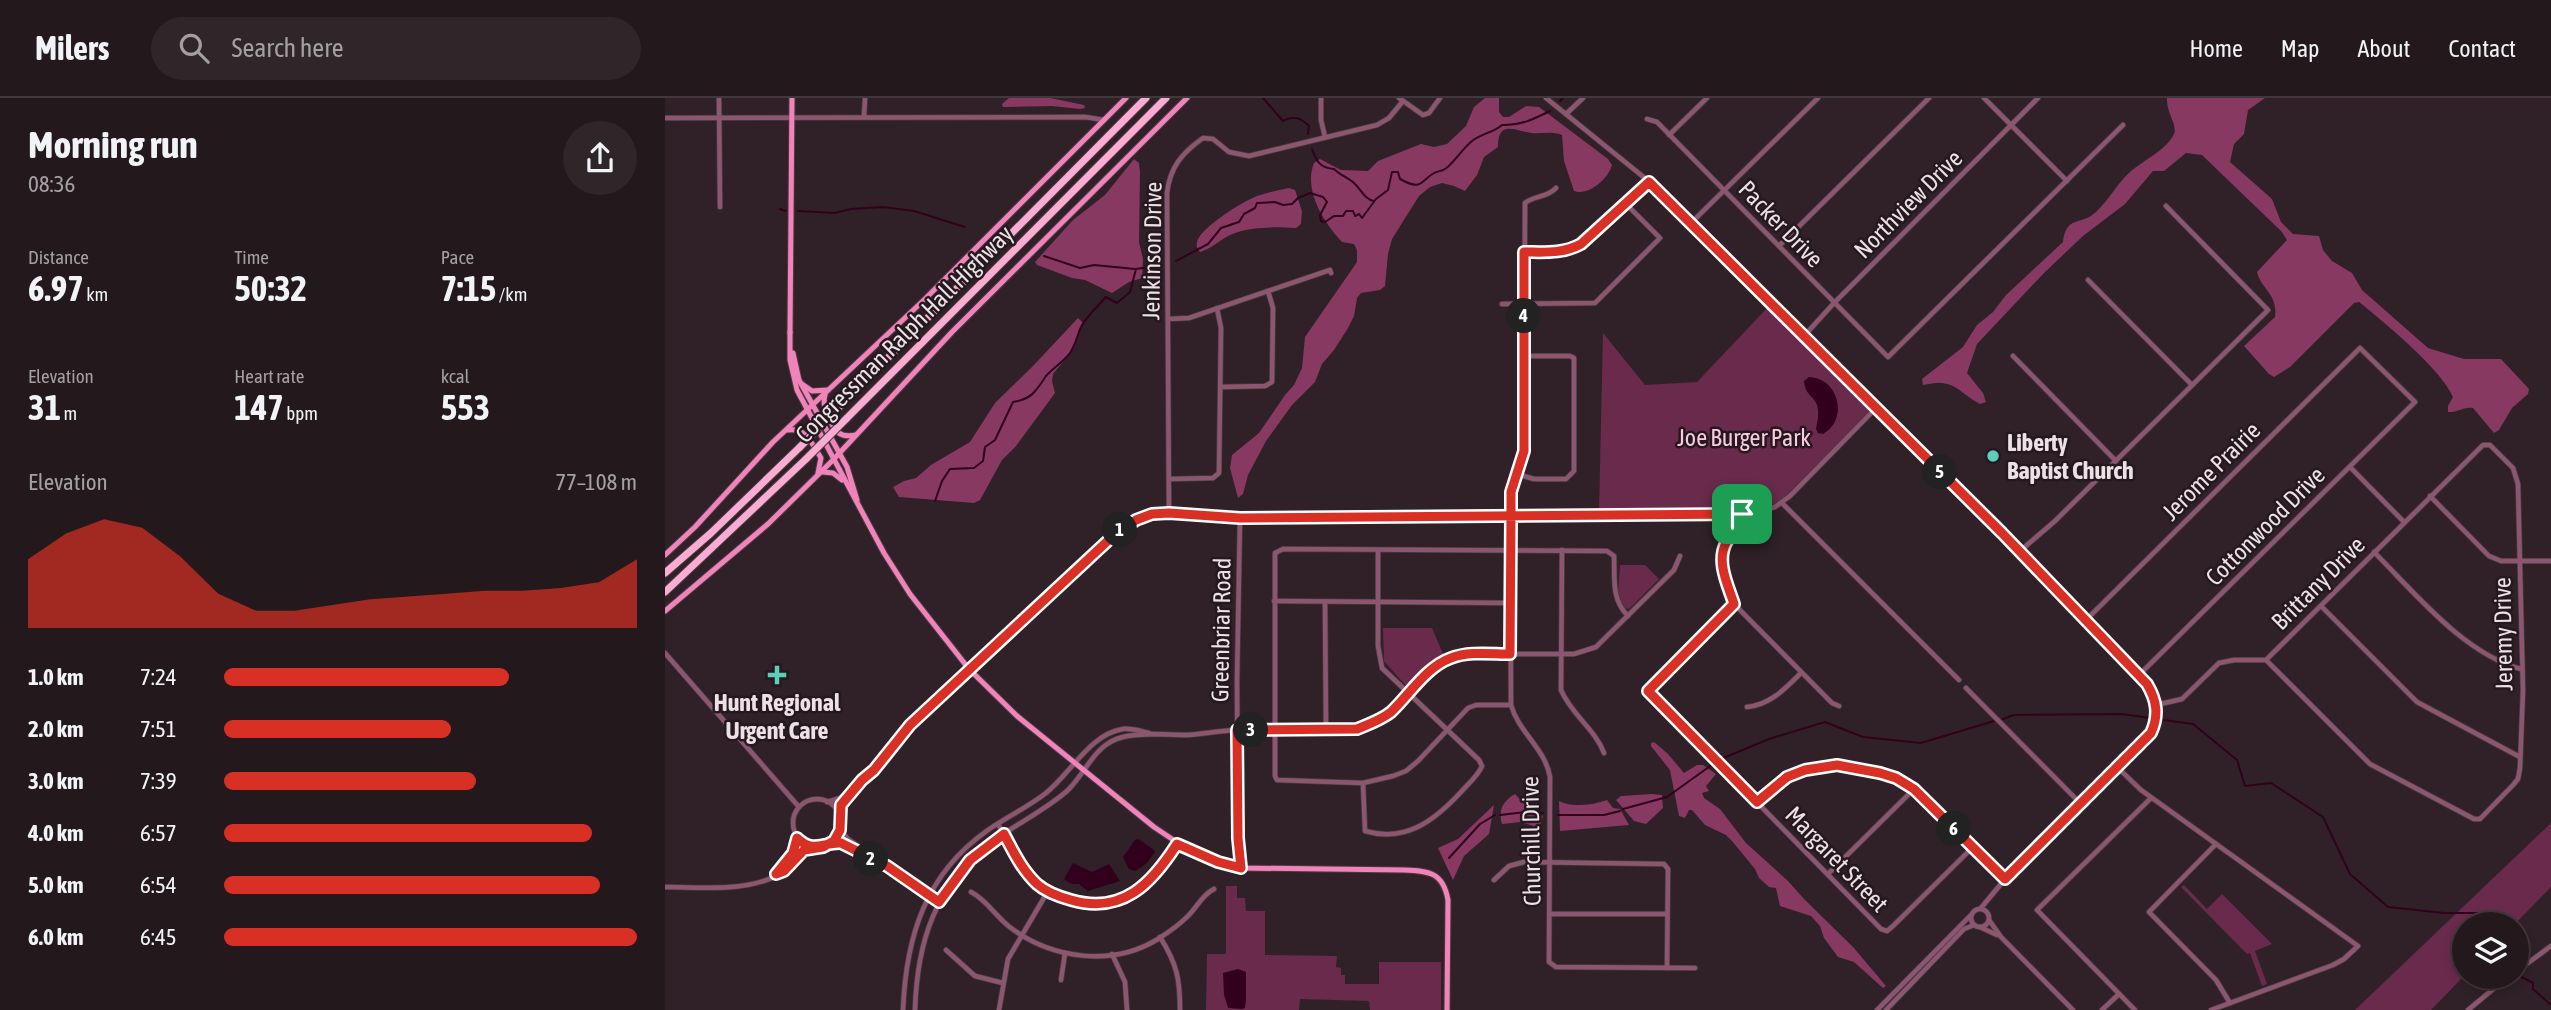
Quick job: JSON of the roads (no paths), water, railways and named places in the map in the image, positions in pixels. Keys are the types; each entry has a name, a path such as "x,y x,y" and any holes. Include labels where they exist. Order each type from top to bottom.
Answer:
{"highway":[{"name":"Congressman Ralph Hall Highway","path":"665,573 695,548 800,447 1146,98"},
{"name":"Congressman Ralph Hall Highway","path":"665,592 806,459 1166,98"}],"main road":[{"path":"792,98 792,371 807,411 860,511 910,594 969,669 1006,706 1084,772 1177,844 1218,862 1241,868 1404,870 1437,876 1446,889 1448,900 1447,1010"},
{"path":"665,555 786,430 925,299 1126,98"},
{"path":"665,611 768,524 819,474 972,312 1187,98"},
{"path":"790,331 794,363 800,383 849,472 860,511"},
{"path":"800,383 812,391 828,390"},
{"path":"828,390 823,398 824,406 838,432 845,436 858,434"},
{"path":"786,430 797,429 806,434 821,458 819,474"},
{"path":"819,474 832,472 846,484"}],"street":[{"path":"719,98 720,207"},
{"path":"864,117 865,98"},
{"path":"1321,98 1321,120 1325,137"},
{"path":"1401,100 1419,114 1425,115 1440,98"},
{"path":"1546,98 1648,180 2020,551 2139,675 2149,688 2156,705 2151,733 2005,879 1981,908 1973,910 1877,1010"},
{"path":"1566,114 1583,98"},
{"path":"1669,135 1707,98"},
{"path":"1691,223 1818,98"},
{"path":"1779,246 1929,98"},
{"path":"1984,98 2067,181 2123,125"},
{"name":"Northview Drive","path":"1804,336 1833,303 2038,98"},
{"name":"Jenkinson Drive","path":"1169,513 1167,193 1174,165 1200,139 1207,137 1229,152 1248,156 1377,125 1389,118 1401,100"},
{"path":"665,118 1085,117 1104,120"},
{"name":"Packer Drive","path":"1647,119 1657,122 1888,358 2067,181"},
{"path":"1524,252 1571,250 1581,244 1648,180"},
{"name":"Churchill Drive","path":"1556,188 1551,195 1525,203 1524,451 1511,492 1511,705 1519,724 1548,767 1551,786 1549,960 1552,965 1667,968"},
{"path":"1502,304 1595,303 1660,238 1625,203"},
{"path":"2020,551 2055,521 2268,310 2166,206"},
{"path":"1168,319 1189,318 1329,270 1331,273"},
{"path":"2088,280 2192,385"},
{"path":"1221,387 1265,386 1272,382 1273,308 1268,290"},
{"path":"1169,479 1208,479 1218,475 1221,328 1217,309"},
{"name":"Jerome Prairie","path":"2086,620 2360,348 2415,402"},
{"path":"1517,474 1534,479 1563,479 1569,478 1574,471 1574,358 1524,356"},
{"path":"2013,356 2116,461"},
{"name":"Cottonwood Drive","path":"2139,675 2415,402"},
{"path":"776,874 793,853 797,838 792,823 799,807 811,800 827,802 840,798 862,780 874,770 910,725 969,669 1125,527 1152,514 1240,518 1760,512 1782,503 1876,408"},
{"name":"Brittany Drive","path":"2156,705 2182,699 2219,663 2266,660 2485,444"},
{"name":"Jeremy Drive","path":"2266,660 2370,764 2476,819 2488,811 2518,779 2523,690 2517,472 2494,448 2485,444"},
{"path":"2350,467 2404,522"},
{"path":"2430,496 2489,556 2501,561 2551,561"},
{"path":"1782,503 1959,681"},
{"path":"1742,514 1739,525 1725,544 1722,557 1734,604 1801,673 1832,703 1839,706"},
{"name":"Greenbriar Road","path":"1240,518 1237,730 1238,838 1241,868"},
{"path":"1511,705 1476,705 1468,708 1406,771 1393,776 1363,783 1279,781 1275,776 1274,555 1281,549 1607,551 1613,554 1617,603 1627,616"},
{"path":"1363,783 1365,831 1409,831 1442,813 1482,766 1481,761 1408,694 1379,662 1378,550"},
{"path":"1562,550 1561,690 1600,743 1604,753"},
{"path":"2374,552 2461,638 2521,669"},
{"path":"915,1010 919,958 939,902 970,860 1059,797 1084,772 1101,748 1115,739 1126,736 1237,730 1357,729 1374,723 1389,713 1440,662 1453,657 1472,654 1561,654 1585,652 1596,647 1674,570 1679,556"},
{"path":"1274,601 1511,603"},
{"path":"1325,601 1326,730"},
{"name":"Margaret Street","path":"1734,604 1648,691 1881,929 1887,931 1973,847"},
{"path":"2321,606 2417,702 2520,757"},
{"path":"665,653 799,807"},
{"path":"1747,707 1778,695 1801,673"},
{"path":"1966,688 2080,803"},
{"path":"903,1010 908,956 914,930 929,895 955,860 970,844 1047,793 1099,740 1114,732 1130,729 1156,735"},
{"path":"1757,802 1787,777 1805,770 1824,766 1880,773 1896,778 1914,789 2005,879"},
{"path":"2117,767 2151,797 2358,946 2333,965 2211,1010"},
{"path":"862,780 841,805 840,830 848,839 939,902"},
{"path":"1828,874 1914,789"},
{"path":"2135,1010 2037,910 2151,797"},
{"path":"827,802 839,814"},
{"path":"998,824 1025,870 1038,884 1062,898 1094,904 1118,900 1145,885 1177,844"},
{"path":"831,843 840,830"},
{"path":"797,838 813,847"},
{"path":"665,887 741,887 784,871 804,850 831,843 846,844 887,866"},
{"path":"2216,844 2149,912 2216,980 2230,1003"},
{"path":"1493,880 1514,864 1666,865 1667,968 1695,968"},
{"path":"971,892 981,897 1008,926 1021,935 1048,949 1093,956 1138,948 1160,937 1189,915 1205,894 1214,889"},
{"path":"999,1010 1008,959 1048,891"},
{"path":"1886,1010 1964,929 1985,926 1990,898"},
{"path":"1981,908 2001,937 2073,1010"},
{"path":"1550,914 1667,914"},
{"path":"1970,916 1977,926 2001,937"},
{"path":"1160,937 1176,965 1180,1010"},
{"path":"2529,962 2551,946"},
{"path":"946,950 975,976 1003,983"},
{"path":"1061,980 1065,953"},
{"path":"1112,954 1125,982 1127,1010"},
{"path":"908,956 919,958"},
{"path":"2468,1010 2493,989"},
{"path":"2102,1010 2119,994"}],"waterway":[{"path":"1263,98 1283,121 1294,118 1306,123 1309,126 1308,134"},
{"path":"1560,101 1563,98"},
{"path":"1176,261 1208,244 1221,228 1239,222 1257,203 1292,204 1310,193 1323,197 1327,202 1320,215 1321,221 1343,216 1346,211 1353,211 1355,216 1359,214 1362,218 1376,199 1388,190 1392,172 1398,172 1400,179 1407,183 1420,184 1434,173 1448,167 1476,138 1502,125 1521,123 1550,111"},
{"path":"1312,149 1322,165 1351,180 1365,196 1374,201"},
{"path":"798,211 835,213 883,207 914,211 965,227"},
{"path":"780,209 786,211"},
{"path":"1044,256 1080,268 1094,265 1135,269"},
{"path":"935,501 942,481 950,469 974,468 983,461 985,447 995,440 1013,402 1033,394 1046,376 1070,353 1089,315 1106,297 1117,303 1130,292 1136,269 1156,266"},
{"path":"2003,719 2014,715 2122,714 2150,718"},
{"path":"2164,720 2193,724 2237,760 2245,786 2271,783 2323,817 2350,874 2388,907 2452,913"},
{"path":"1721,759 1769,739 1825,722 1863,737 1921,743 1994,721"},
{"path":"1623,809 1667,797 1713,764"},
{"path":"1558,815 1604,815 1620,811"},
{"path":"1500,815 1543,813"},
{"path":"1449,858 1480,824 1495,815"},
{"path":"2529,981 2533,983 2533,989 2551,1005"}],"place":[{"name":"Liberty Baptist Church","path":"1993,456"},
{"name":"Hunt Regional Urgent Care","path":"777,675"}],"park label":[{"name":"Joe Burger Park","path":"1744,437"}]}
